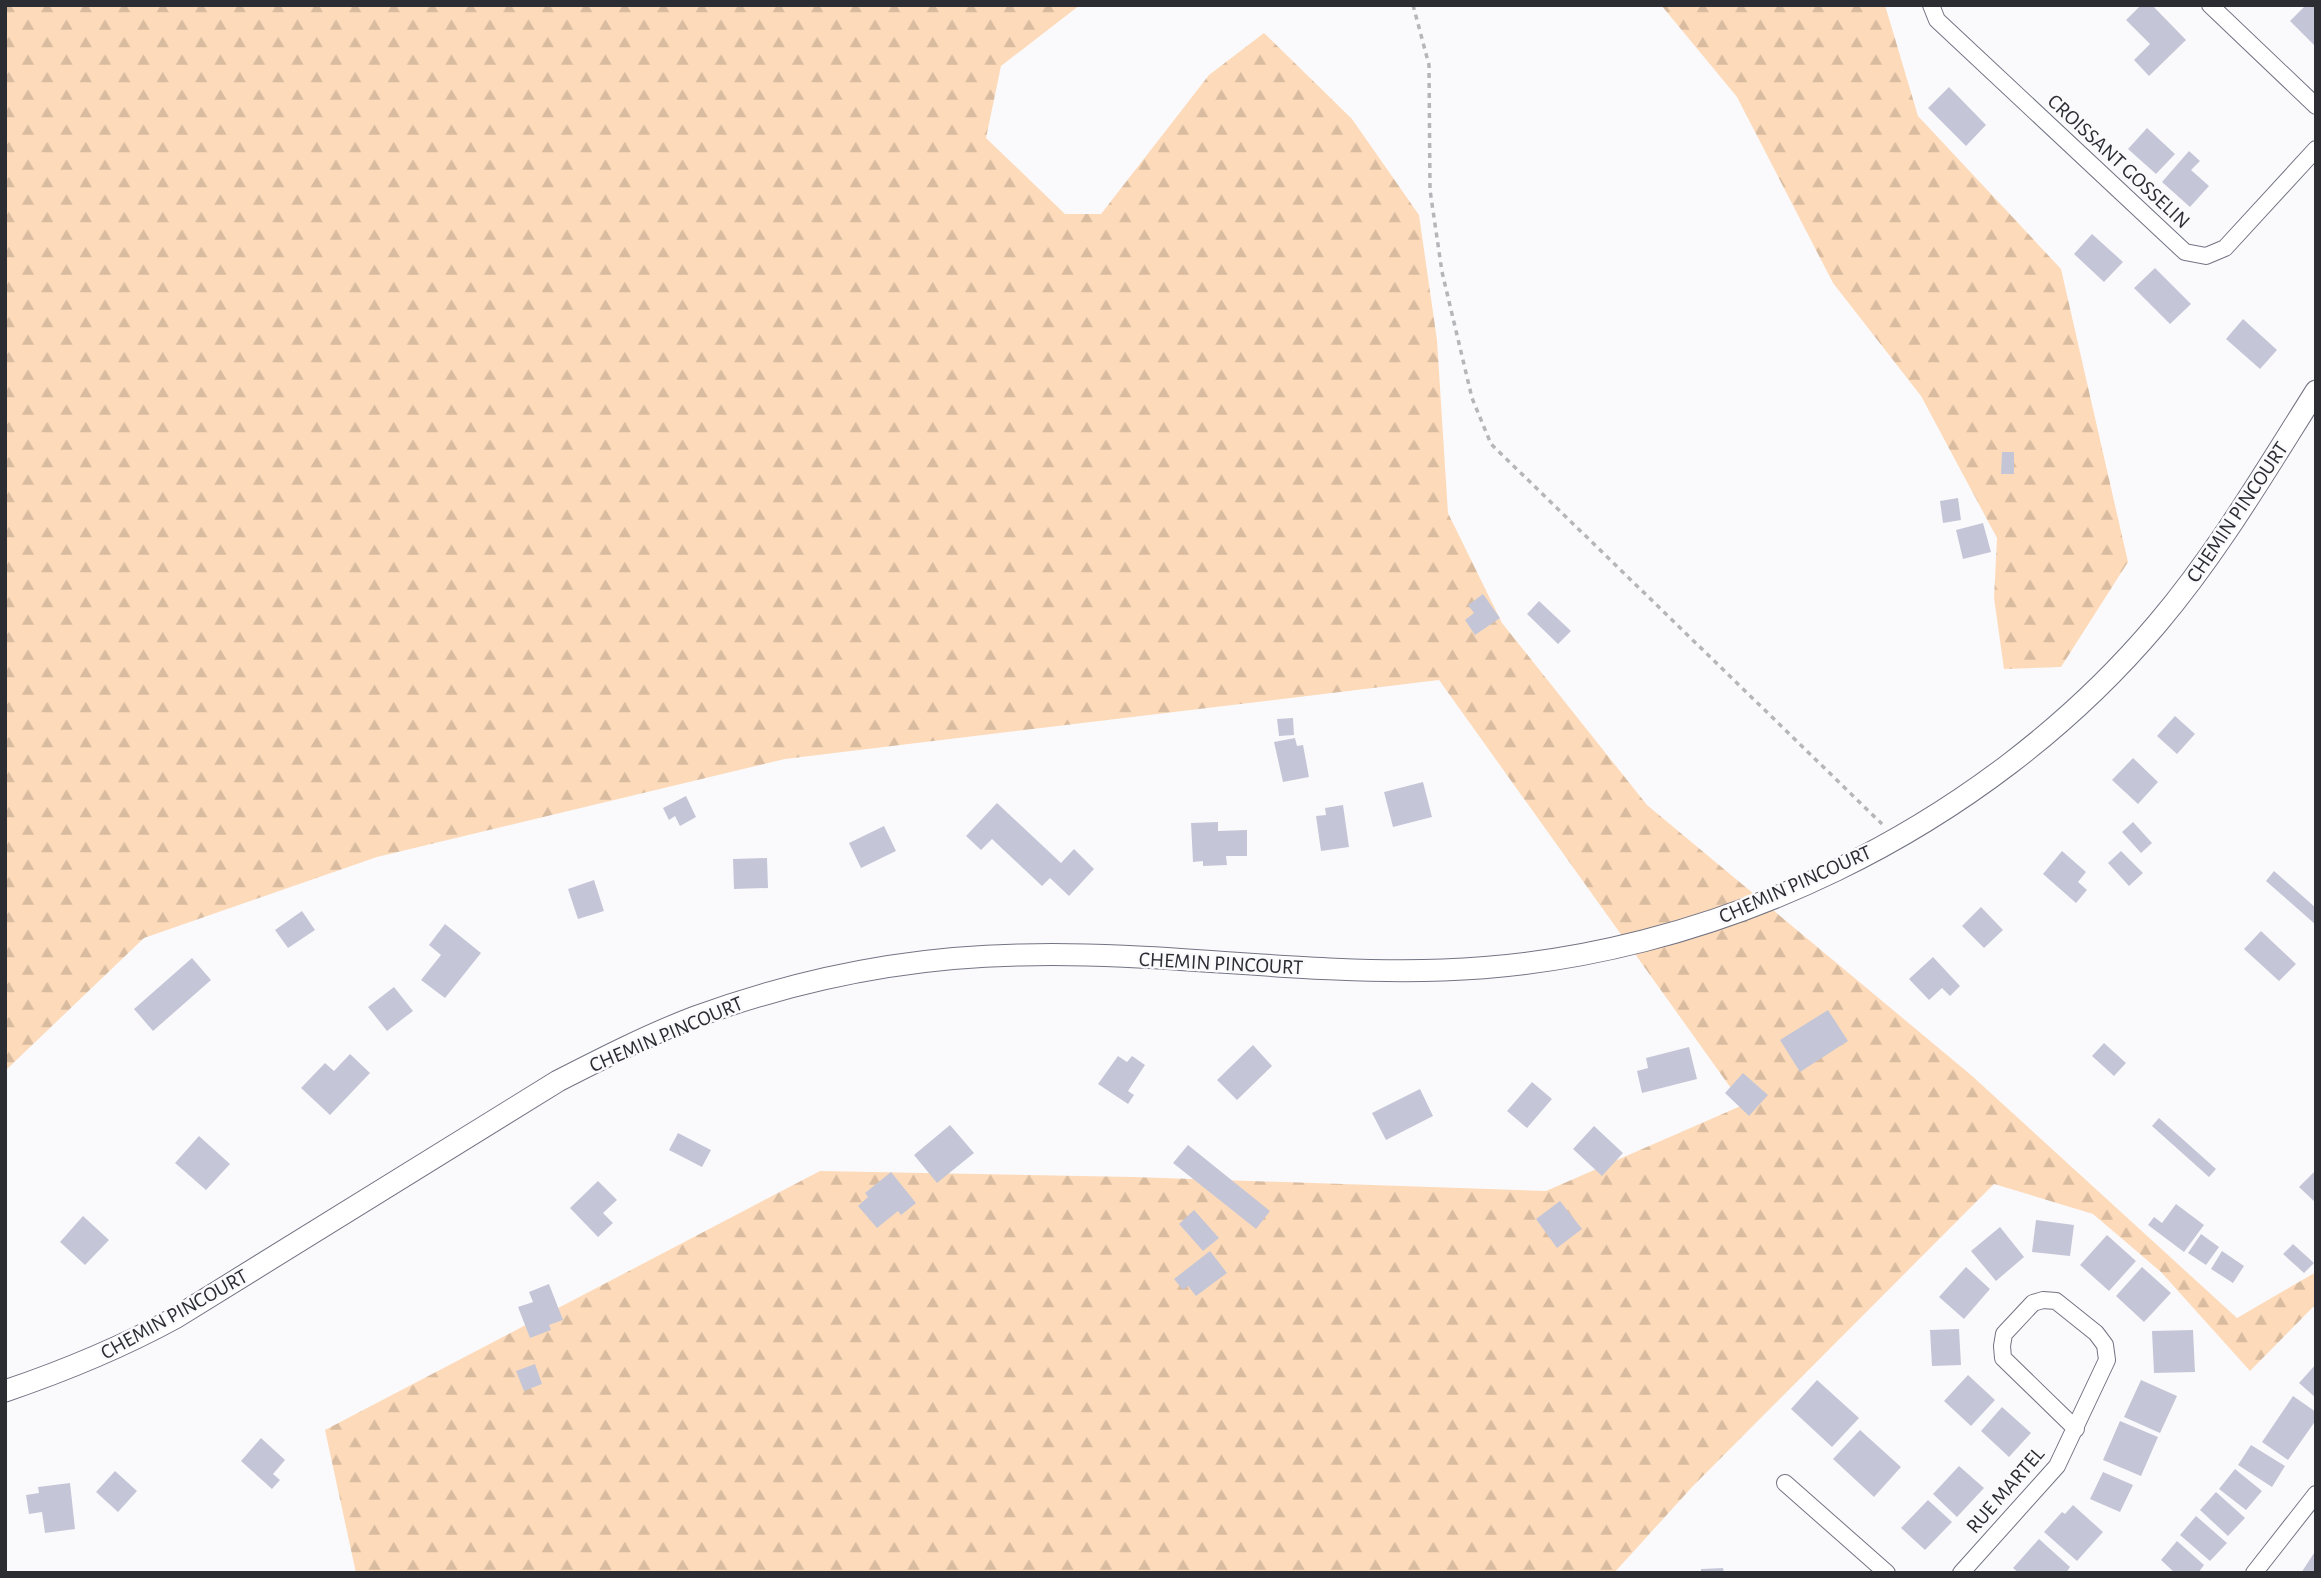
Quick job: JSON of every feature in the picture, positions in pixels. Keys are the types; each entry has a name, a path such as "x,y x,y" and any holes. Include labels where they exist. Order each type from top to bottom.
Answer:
{"street":[{"name":"CROISSANT GOSSELIN","path":"1931,5 1937,20 2185,252 2206,256 2225,248 2316,149"},
{"path":"2210,5 2316,106"},
{"name":"CHEMIN PINCOURT","path":"5,1391 52,1376 110,1352 175,1318 558,1080 691,1019 764,994 849,974 925,961 1021,955 1125,957 1360,970 1445,970 1567,958 1700,925 1761,904 1841,867 1947,808 2029,749 2064,719 2156,626 2193,579 2316,391"},
{"name":"RUE MARTEL","path":"1961,1573 2057,1466 2076,1429 2107,1360 2105,1345 2096,1333 2056,1301 2043,1300 2033,1303 2004,1335 2003,1358 2076,1429"},
{"path":"1785,1483 1887,1573"},
{"path":"2254,1573 2316,1494"}],"path":[{"path":"1413,5 1429,65 1430,190 1442,272 1472,398 1492,444 1896,838"}],"green space":[{"path":"5,5 1080,5 1001,66 986,138 1065,214 1101,214 1209,75 1264,33 1352,119 1419,215 1437,340 1448,513 1502,623 1647,805 1971,1075 2237,1318 2316,1272 2316,1304 2250,1371 2161,1272 2093,1214 1994,1184 1693,1486 1614,1573 356,1573 325,1430 820,1171 1134,1177 1546,1191 1743,1105 1439,680 785,759 377,857 144,938 5,1071"},
{"path":"1661,5 1885,5 1918,116 2061,269 2128,562 2061,667 2004,669 1994,598 1997,538 1921,396 1833,283 1737,97"}],"building":[{"path":"2141,5 2152,5 2186,40 2149,76 2134,60 2150,44 2126,20"},
{"path":"2306,5 2316,7 2316,47 2290,21"},
{"path":"1949,87 1986,125 1966,146 1928,108"},
{"path":"2147,128 2175,154 2156,174 2128,149"},
{"path":"2189,151 2200,161 2191,170 2209,186 2190,207 2162,182"},
{"path":"2092,234 2123,262 2104,282 2074,254"},
{"path":"2155,268 2191,304 2170,324 2134,288"},
{"path":"2243,319 2277,350 2260,369 2226,339"},
{"path":"2002,452 2014,452 2014,474 2001,474"},
{"path":"1958,498 1961,520 1943,523 1940,501"},
{"path":"1983,523 1991,552 1963,559 1956,530"},
{"path":"1483,594 1500,618 1475,635 1465,620 1474,613 1468,605"},
{"path":"1539,601 1571,631 1558,644 1527,614"},
{"path":"2175,716 2195,734 2177,754 2157,736"},
{"path":"1293,718 1294,735 1279,736 1277,719"},
{"path":"1295,738 1297,746 1303,745 1309,777 1283,782 1274,742"},
{"path":"2133,758 2158,782 2138,804 2112,780"},
{"path":"1423,782 1432,817 1393,827 1384,792"},
{"path":"686,796 696,817 680,826 675,816 669,820 663,808"},
{"path":"997,803 1061,863 1074,849 1094,869 1069,896 1050,878 1042,886 992,839 981,850 966,836"},
{"path":"1343,805 1349,847 1321,851 1316,816 1326,815 1325,808"},
{"path":"1218,822 1218,831 1247,830 1247,856 1226,856 1227,865 1203,866 1203,861 1193,862 1191,823"},
{"path":"2133,822 2152,843 2141,853 2122,832"},
{"path":"884,826 896,851 861,868 849,843"},
{"path":"2062,851 2086,872 2078,882 2087,890 2076,903 2043,874"},
{"path":"2121,851 2143,873 2129,886 2108,863"},
{"path":"767,858 768,888 734,889 733,859"},
{"path":"2274,871 2316,908 2316,925 2266,881"},
{"path":"594,880 604,911 578,919 568,889"},
{"path":"1981,907 2003,930 1984,948 1962,926"},
{"path":"302,911 315,930 288,948 275,930"},
{"path":"445,924 481,953 445,998 421,980 441,955 429,945"},
{"path":"2261,931 2296,964 2279,981 2244,949"},
{"path":"1933,957 1960,986 1950,996 1942,988 1929,1000 1909,979"},
{"path":"192,958 211,980 153,1031 134,1009"},
{"path":"394,987 413,1011 387,1031 368,1007"},
{"path":"1828,1010 1848,1041 1800,1072 1780,1040"},
{"path":"2104,1043 2126,1063 2114,1076 2092,1056"},
{"path":"1253,1045 1272,1066 1237,1100 1217,1080"},
{"path":"1689,1047 1697,1079 1642,1093 1637,1071 1648,1068 1646,1058"},
{"path":"350,1054 370,1073 330,1115 301,1088 325,1063 334,1071"},
{"path":"1118,1056 1127,1062 1132,1056 1145,1065 1128,1091 1134,1095 1128,1104 1098,1084"},
{"path":"1743,1073 1768,1095 1749,1116 1725,1093"},
{"path":"1532,1082 1552,1099 1527,1128 1507,1111"},
{"path":"1420,1089 1433,1116 1386,1140 1372,1113"},
{"path":"2159,1118 2216,1169 2209,1177 2152,1126"},
{"path":"950,1125 974,1153 937,1183 914,1155"},
{"path":"1594,1126 1623,1153 1602,1176 1573,1149"},
{"path":"678,1133 711,1150 702,1167 669,1150"},
{"path":"199,1136 230,1164 206,1190 175,1163"},
{"path":"1188,1145 1270,1211 1256,1229 1173,1163"},
{"path":"2316,1170 2316,1203 2299,1187"},
{"path":"891,1172 916,1203 901,1215 898,1211 877,1228 858,1206 868,1197 865,1193"},
{"path":"598,1181 617,1200 603,1213 613,1223 598,1237 570,1208"},
{"path":"1560,1201 1582,1229 1557,1248 1536,1219"},
{"path":"2176,1204 2204,1225 2184,1252 2148,1225 2154,1217 2162,1223"},
{"path":"1194,1210 1219,1238 1203,1251 1179,1224"},
{"path":"83,1216 109,1240 85,1265 60,1242"},
{"path":"2036,1220 2074,1225 2070,1256 2032,1252"},
{"path":"2000,1227 2024,1257 1996,1281 1971,1251"},
{"path":"2201,1234 2219,1247 2206,1265 2188,1253"},
{"path":"2107,1235 2136,1261 2109,1291 2080,1265"},
{"path":"2293,1244 2314,1263 2304,1273 2283,1254"},
{"path":"1210,1251 1227,1273 1196,1296 1188,1286 1183,1290 1174,1279"},
{"path":"2222,1251 2244,1266 2233,1283 2211,1269"},
{"path":"1966,1267 1990,1289 1964,1319 1939,1297"},
{"path":"2142,1267 2171,1293 2144,1322 2116,1296"},
{"path":"549,1284 563,1320 549,1325 551,1330 530,1338 518,1307 533,1302 529,1292"},
{"path":"1959,1329 1961,1365 1932,1366 1930,1330"},
{"path":"2193,1330 2195,1372 2154,1373 2152,1331"},
{"path":"535,1364 542,1384 524,1391 516,1371"},
{"path":"2316,1364 2316,1398 2299,1383"},
{"path":"1968,1375 1995,1400 1971,1426 1944,1401"},
{"path":"1817,1380 1859,1418 1832,1447 1791,1409"},
{"path":"2141,1380 2177,1396 2160,1433 2124,1417"},
{"path":"2293,1396 2316,1412 2316,1420 2288,1460 2262,1442"},
{"path":"2002,1407 2031,1433 2009,1457 1981,1431"},
{"path":"2120,1421 2158,1437 2141,1476 2103,1460"},
{"path":"1860,1430 1901,1467 1874,1497 1833,1459"},
{"path":"261,1438 285,1460 273,1474 280,1480 272,1489 241,1461"},
{"path":"2251,1445 2285,1466 2272,1487 2238,1465"},
{"path":"1959,1466 1984,1488 1957,1517 1933,1494"},
{"path":"2235,1469 2262,1491 2246,1510 2219,1489"},
{"path":"115,1471 137,1491 118,1512 96,1492"},
{"path":"2103,1472 2133,1485 2120,1512 2090,1499"},
{"path":"70,1483 75,1529 45,1533 42,1512 29,1514 26,1495 39,1493 38,1487"},
{"path":"2216,1492 2245,1518 2228,1536 2200,1510"},
{"path":"1928,1500 1952,1522 1925,1550 1901,1528"},
{"path":"2073,1505 2103,1532 2077,1561 2044,1532 2062,1512 2065,1514"},
{"path":"2196,1516 2227,1543 2210,1561 2180,1535"},
{"path":"2039,1539 2070,1567 2066,1573 2019,1573 2013,1568"},
{"path":"2177,1541 2204,1565 2198,1573 2175,1573 2161,1560"},
{"path":"2316,1550 2316,1573 2301,1573"},
{"path":"1723,1568 1724,1573 1701,1573 1701,1569"}]}
